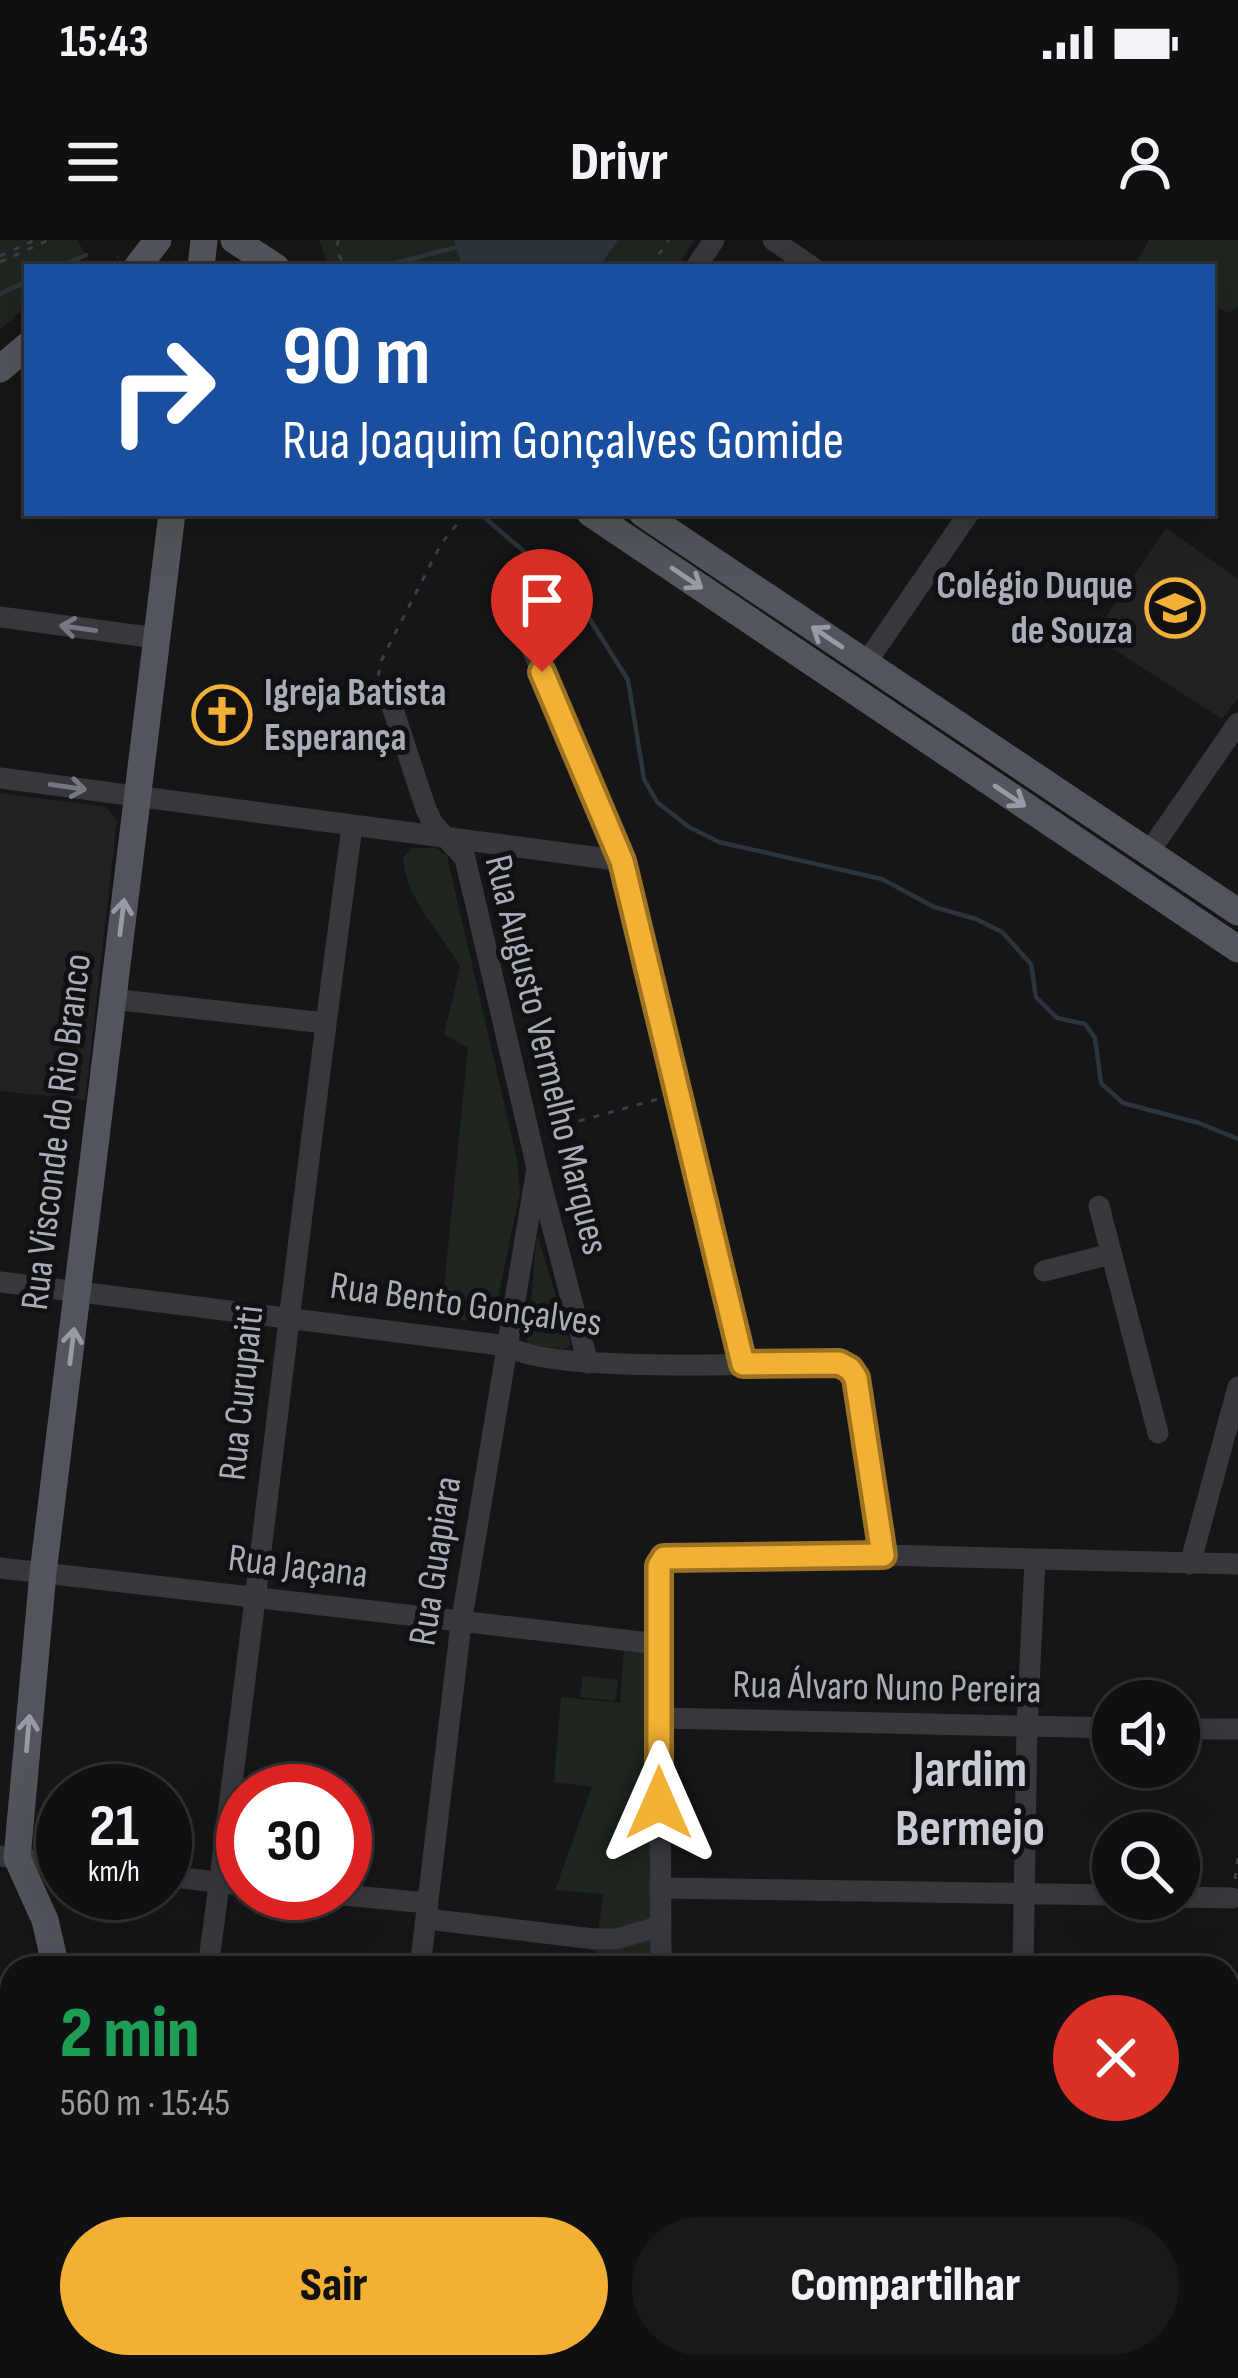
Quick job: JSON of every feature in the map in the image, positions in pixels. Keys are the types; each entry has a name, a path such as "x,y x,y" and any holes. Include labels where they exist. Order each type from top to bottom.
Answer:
{"main road":[{"path":"234,240 271,264"},
{"path":"0,369 24,349"},
{"name":"Rua Visconde do Rio Branco","path":"8,1857 172,516"},
{"path":"594,516 1238,949"},
{"path":"646,516 1238,912"},
{"path":"8,1857 45,1919 53,1956"}],"street":[{"path":"773,240 808,264"},
{"path":"866,663 967,516"},
{"path":"0,617 156,638"},
{"path":"526,634 622,861 743,1364"},
{"name":"Rua Augusto Vermelho Marques","path":"392,706 433,824 465,858 588,1363"},
{"path":"1149,852 1238,723"},
{"path":"0,778 622,861"},
{"name":"Rua Curupaiti","path":"234,1764 287,1315 352,826"},
{"path":"112,999 325,1023"},
{"name":"Rua Guapiara","path":"421,1956 461,1624 537,1168"},
{"path":"1099,1206 1158,1433"},
{"path":"1044,1270 1111,1254"},
{"name":"Rua Bento Gonçalves","path":"0,1282 287,1315 508,1346 520,1355 588,1363 839,1363 856,1378 883,1555"},
{"path":"1190,1564 1238,1388"},
{"path":"661,1956 659,1566 664,1558 883,1555 1238,1564"},
{"path":"1023,1956 1035,1560"},
{"name":"Rua Jaçana","path":"0,1568 659,1644"},
{"name":"Rua Álvaro Nuno Pereira","path":"659,1718 1092,1728"},
{"path":"1200,1729 1238,1729"},
{"path":"660,1888 1092,1895"},
{"path":"1200,1897 1232,1898"},
{"path":"372,1902 594,1940 661,1926"},
{"name":"Rua Curupaiti","path":"210,1956 216,1906"}],"path":[{"path":"0,259 35,240"},
{"path":"0,259 49,240"},
{"path":"392,706 378,676 382,659 451,528 463,516"},
{"path":"530,1135 681,1093"}],"shaded area":[{"path":"0,240 77,240 86,255 76,264 24,264 24,309 0,330"},
{"path":"319,240 695,240 679,264 327,264"},
{"path":"454,240 618,240 601,264 456,264 461,263"},
{"path":"1149,240 1238,240 1238,307 1227,313 1215,306 1215,264 1135,264"},
{"name":"Colégio Duque de Souza","path":"1166,528 1238,579 1238,698 1222,719 1093,636"},
{"path":"0,793 106,807 117,820 85,1100 0,1091"},
{"path":"412,848 436,848 447,856 517,1159 520,1192 494,1317 485,1323 441,1317 468,1048 444,1034 460,967 410,888 403,858"},
{"path":"537,1235 571,1345 565,1349 527,1344"},
{"path":"624,1647 644,1652 651,1661 656,1956 595,1956 603,1894 555,1890 592,1787 554,1782 561,1697 620,1703"},
{"path":"583,1676 618,1680 615,1701 580,1697"}],"waterway":[{"path":"392,264 457,247"},
{"path":"66,264 86,255"},
{"path":"0,294 24,282"},
{"path":"483,516 574,594 628,680 644,779 657,802 689,827 719,842 882,879 934,907 1002,932 1031,964 1036,997 1057,1018 1085,1024 1095,1038 1101,1083 1123,1103 1199,1123 1238,1139"}],"place":[{"name":"Colégio Duque de Souza","path":"1175,608"},
{"name":"Igreja Batista Esperança","path":"222,715"}],"district":[{"name":"Jardim Bermejo","path":"970,1799"}],"route":[{"path":"542,672 622,861 743,1364 839,1363 850,1369 856,1378 883,1555 664,1558 659,1566 659,1803"}]}
